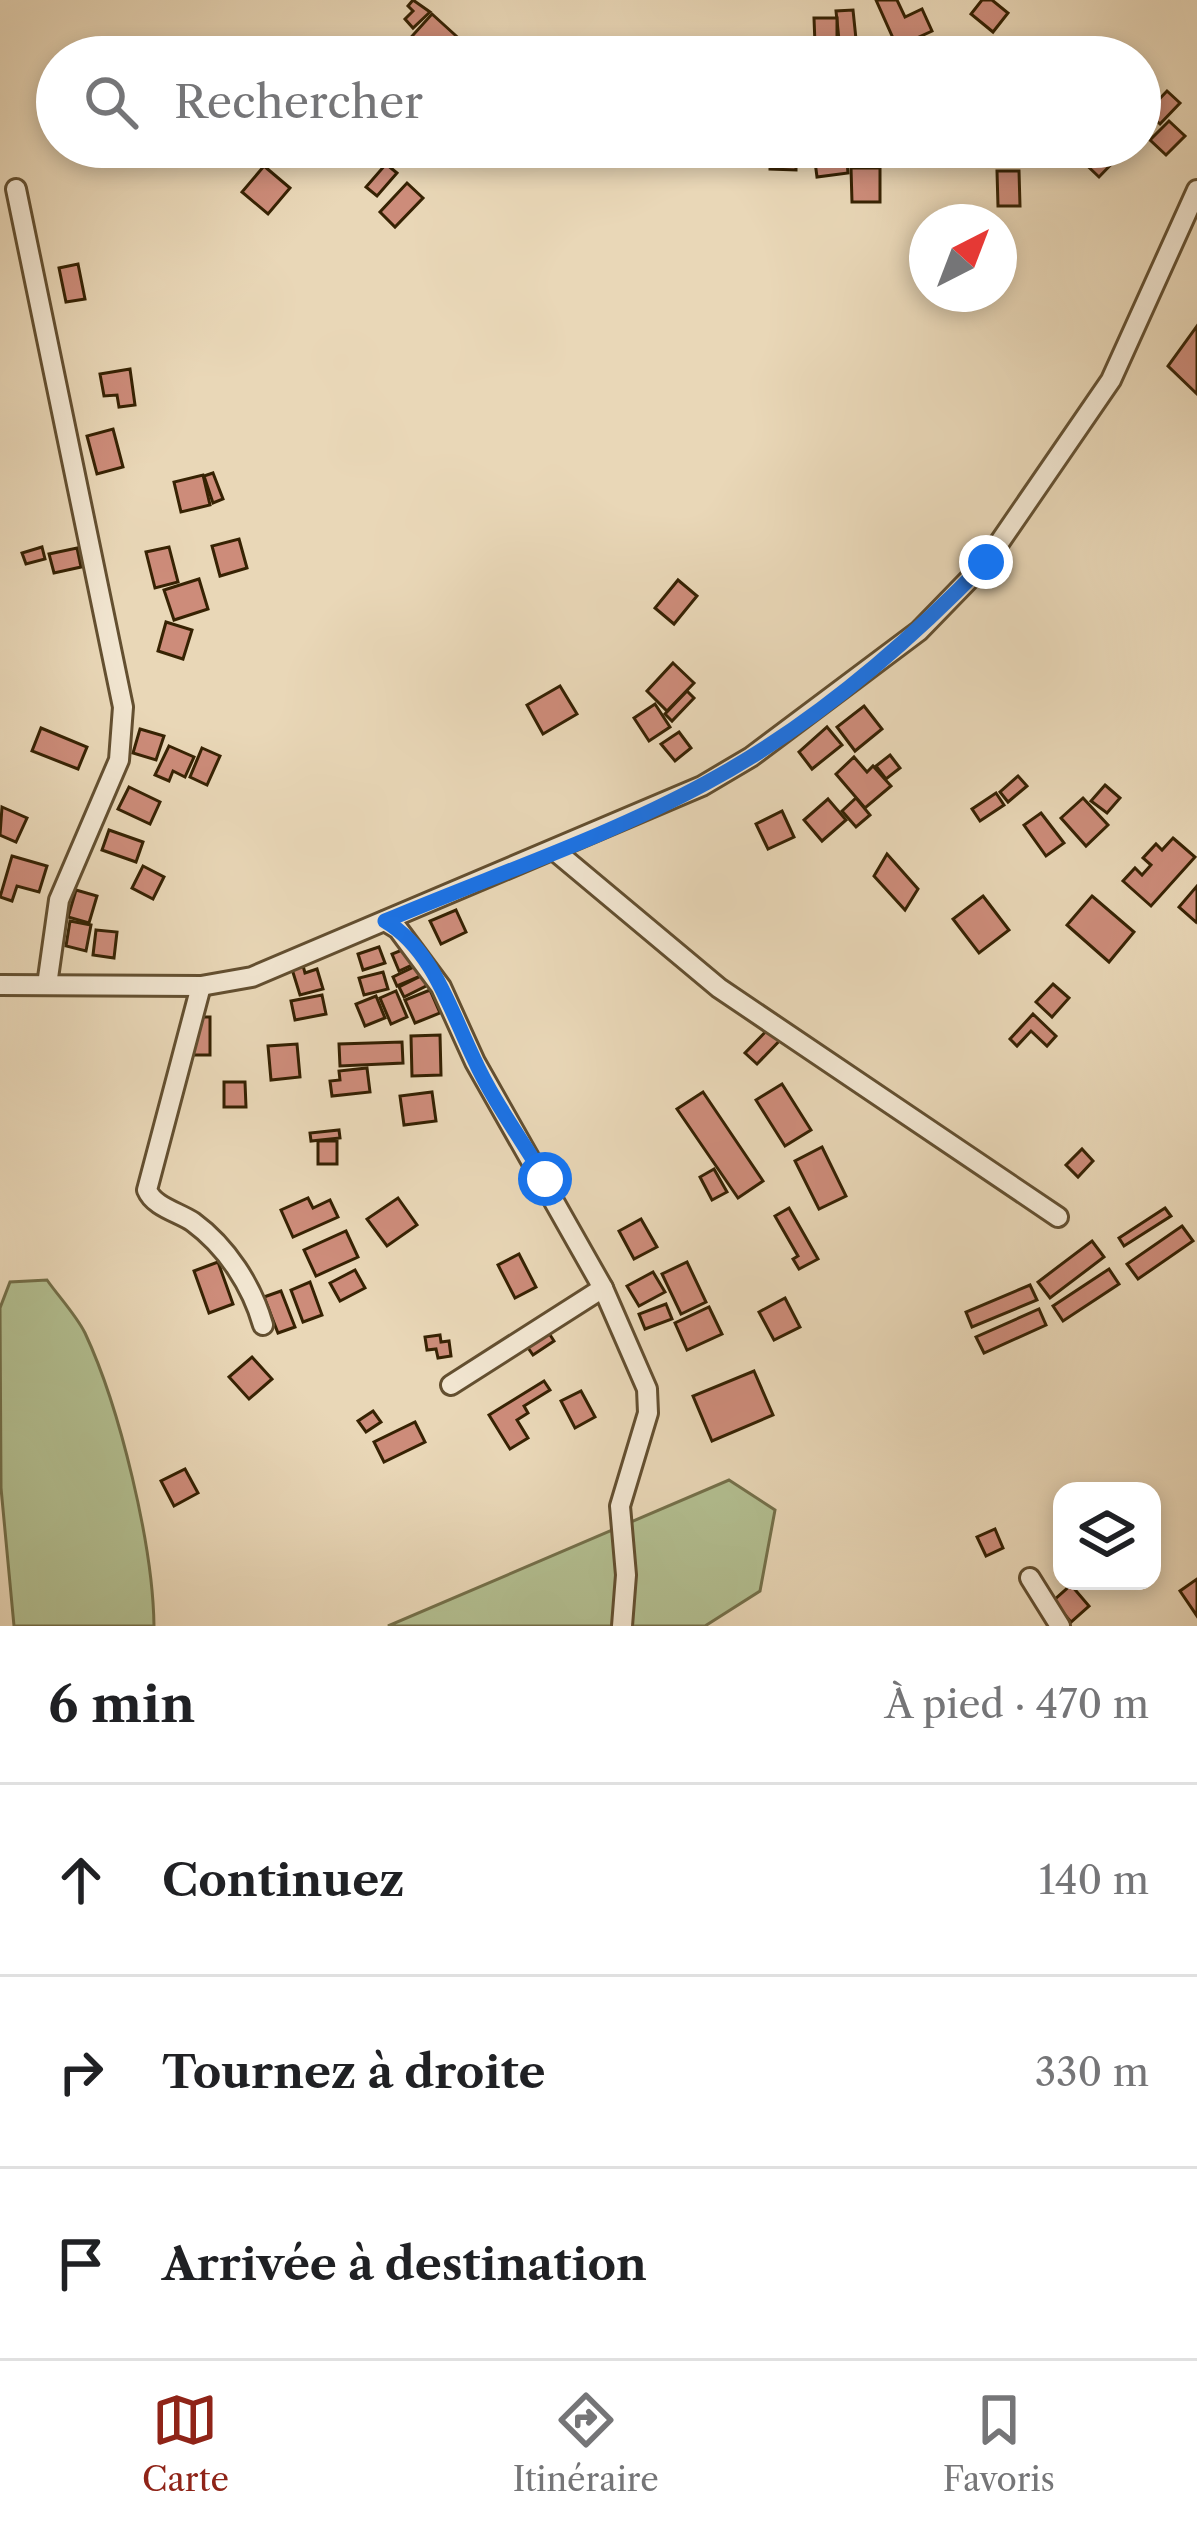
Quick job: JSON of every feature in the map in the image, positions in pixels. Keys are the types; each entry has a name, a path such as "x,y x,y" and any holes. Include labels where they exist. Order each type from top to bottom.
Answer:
{"street":[{"path":"16,189 124,720 119,760 59,900 47,985"},
{"path":"0,985 201,986 301,960 702,786 751,757 919,631 998,546 1111,380 1197,190"},
{"path":"554,850 719,988 1058,1217"},
{"path":"385,921 409,942 441,987 475,1062 603,1288 647,1389 648,1412 620,1507 626,1575 622,1626"},
{"path":"201,986 147,1190 150,1199 196,1224 220,1249 250,1289 263,1325"},
{"path":"452,1385 603,1288"},
{"path":"1030,1578 1060,1626"}],"green space":[{"path":"47,1280 85,1333 122,1437 148,1557 154,1626 14,1626 1,1488 0,1308 10,1282"},
{"path":"729,1480 775,1510 760,1591 705,1626 388,1626"}],"building":[{"path":"413,0 430,12 413,28 405,19 413,11 408,6"},
{"path":"876,0 897,0 905,17 922,9 932,31 921,36 892,36"},
{"path":"982,0 992,0 1008,13 993,32 971,14"},
{"path":"853,10 856,36 839,36 836,11"},
{"path":"432,14 456,36 412,36"},
{"path":"814,18 837,18 837,36 815,36"},
{"path":"1167,91 1180,103 1161,123 1161,97"},
{"path":"1169,121 1185,136 1166,155 1161,150 1161,129"},
{"path":"262,168 290,188 268,214 242,192"},
{"path":"383,168 397,173 377,196 366,187"},
{"path":"816,168 848,168 848,173 817,177"},
{"path":"851,168 880,168 880,202 852,202"},
{"path":"997,171 1019,171 1020,206 998,204"},
{"path":"407,183 423,198 395,227 380,212"},
{"path":"78,264 85,299 66,302 59,268"},
{"path":"1197,326 1197,394 1168,366"},
{"path":"130,369 135,405 119,407 117,395 104,396 100,374"},
{"path":"113,429 123,467 97,474 87,436"},
{"path":"213,473 223,499 213,503 204,476"},
{"path":"203,475 210,505 181,512 174,482"},
{"path":"239,539 247,568 220,576 212,546"},
{"path":"42,547 45,559 26,564 22,553"},
{"path":"169,547 178,582 155,588 146,552"},
{"path":"77,548 81,567 54,573 49,554"},
{"path":"199,579 208,609 174,620 164,590"},
{"path":"678,580 697,596 674,624 655,608"},
{"path":"166,622 192,630 183,659 158,651"},
{"path":"673,663 694,683 667,711 647,691"},
{"path":"560,686 577,714 543,734 527,705"},
{"path":"687,691 694,698 672,721 665,714"},
{"path":"655,704 670,727 649,741 634,718"},
{"path":"864,706 882,729 855,751 837,727"},
{"path":"827,727 842,745 812,769 799,752"},
{"path":"41,728 87,747 78,769 32,751"},
{"path":"140,729 164,736 156,760 133,753"},
{"path":"679,732 691,748 675,761 661,744"},
{"path":"169,746 194,757 185,777 173,771 169,781 155,775"},
{"path":"202,748 220,756 207,785 190,777"},
{"path":"890,755 900,768 886,779 876,766"},
{"path":"854,757 867,772 873,766 891,786 865,808 836,774"},
{"path":"1018,776 1027,786 1008,802 1000,792"},
{"path":"1105,785 1120,798 1107,813 1091,801"},
{"path":"129,787 160,802 150,824 118,809"},
{"path":"996,793 1004,805 980,821 972,809"},
{"path":"856,798 870,815 856,827 842,811"},
{"path":"1083,798 1108,825 1086,846 1061,818"},
{"path":"828,799 846,820 822,841 804,820"},
{"path":"2,807 27,818 16,842 0,835"},
{"path":"782,811 794,837 768,849 756,824"},
{"path":"1041,813 1064,843 1046,856 1024,825"},
{"path":"109,830 143,842 136,862 102,850"},
{"path":"1173,838 1195,857 1151,906 1123,881 1135,868 1142,875 1151,865 1143,858 1156,844 1162,850"},
{"path":"887,854 918,889 905,910 874,876"},
{"path":"12,856 47,866 39,892 17,886 12,901 0,897"},
{"path":"143,866 164,877 153,899 132,888"},
{"path":"1197,886 1197,920 1196,922 1179,907"},
{"path":"76,890 97,896 89,923 68,917"},
{"path":"983,896 1009,930 979,953 953,919"},
{"path":"1092,896 1134,932 1109,962 1067,925"},
{"path":"456,910 466,932 441,944 430,921"},
{"path":"70,921 91,925 86,951 66,946"},
{"path":"96,930 117,932 114,958 93,955"},
{"path":"379,947 385,963 363,970 358,954"},
{"path":"407,948 414,964 399,971 392,954"},
{"path":"302,962 305,973 317,969 323,989 300,995 291,966"},
{"path":"418,965 423,975 397,986 393,977"},
{"path":"383,972 388,989 364,995 359,978"},
{"path":"427,973 432,983 404,997 399,987"},
{"path":"1053,984 1069,998 1052,1017 1036,1002"},
{"path":"430,990 440,1013 415,1023 405,1000"},
{"path":"396,991 407,1017 391,1024 380,998"},
{"path":"322,995 326,1014 295,1020 291,1001"},
{"path":"376,996 385,1018 365,1026 356,1004"},
{"path":"1033,1014 1056,1036 1047,1046 1031,1031 1017,1046 1010,1039"},
{"path":"188,1017 210,1017 210,1055 188,1055"},
{"path":"775,1022 787,1033 757,1064 745,1053"},
{"path":"440,1035 441,1075 412,1076 411,1036"},
{"path":"402,1042 403,1063 340,1066 339,1044"},
{"path":"297,1044 300,1077 271,1080 268,1046"},
{"path":"367,1068 370,1092 332,1096 330,1081 340,1080 339,1071"},
{"path":"224,1082 245,1082 246,1107 224,1107"},
{"path":"782,1084 811,1130 785,1146 756,1100"},
{"path":"432,1092 436,1121 404,1125 400,1096"},
{"path":"703,1092 763,1181 738,1198 677,1109"},
{"path":"339,1130 340,1138 311,1141 310,1133"},
{"path":"318,1141 337,1141 337,1164 318,1164"},
{"path":"822,1147 846,1196 819,1209 795,1161"},
{"path":"1082,1149 1093,1161 1078,1177 1066,1165"},
{"path":"714,1169 727,1192 712,1200 700,1177"},
{"path":"308,1198 313,1208 330,1200 338,1217 293,1237 281,1210"},
{"path":"398,1198 417,1225 387,1246 367,1219"},
{"path":"789,1208 818,1259 799,1269 793,1259 798,1256 775,1216"},
{"path":"1165,1208 1171,1216 1124,1246 1119,1238"},
{"path":"641,1219 657,1247 634,1259 619,1231"},
{"path":"1182,1226 1193,1241 1138,1279 1127,1264"},
{"path":"346,1231 358,1257 316,1276 304,1250"},
{"path":"1092,1241 1104,1257 1050,1298 1038,1282"},
{"path":"519,1254 536,1287 515,1298 498,1265"},
{"path":"218,1262 233,1304 209,1313 194,1271"},
{"path":"687,1262 706,1302 681,1314 662,1274"},
{"path":"1109,1269 1119,1284 1063,1321 1053,1306"},
{"path":"355,1270 365,1288 340,1301 330,1283"},
{"path":"653,1272 665,1292 639,1306 627,1286"},
{"path":"310,1282 322,1315 303,1322 291,1290"},
{"path":"1030,1285 1037,1300 972,1327 966,1312"},
{"path":"281,1291 295,1327 278,1333 264,1297"},
{"path":"785,1298 800,1327 774,1340 759,1312"},
{"path":"666,1304 672,1319 645,1329 639,1314"},
{"path":"709,1307 722,1334 687,1350 675,1323"},
{"path":"1039,1309 1046,1325 984,1353 976,1337"},
{"path":"543,1324 554,1341 533,1355 522,1339"},
{"path":"440,1335 441,1342 449,1341 451,1356 438,1358 436,1349 427,1350 425,1337"},
{"path":"252,1357 272,1379 249,1399 229,1377"},
{"path":"754,1371 773,1415 712,1441 693,1396"},
{"path":"544,1381 550,1390 524,1406 528,1413 517,1420 528,1438 510,1449 489,1415"},
{"path":"581,1391 595,1417 575,1428 561,1401"},
{"path":"373,1411 381,1422 366,1432 358,1421"},
{"path":"415,1422 425,1442 384,1462 374,1442"},
{"path":"185,1469 198,1493 174,1506 161,1481"},
{"path":"995,1529 1003,1548 986,1556 977,1537"},
{"path":"1197,1579 1197,1616 1180,1591"},
{"path":"1065,1590 1075,1590 1089,1606 1071,1622 1053,1601"}],"route":[{"path":"545,1179 475,1062 441,987 398,929 385,921 702,786 751,757 919,631 986,562"}]}
